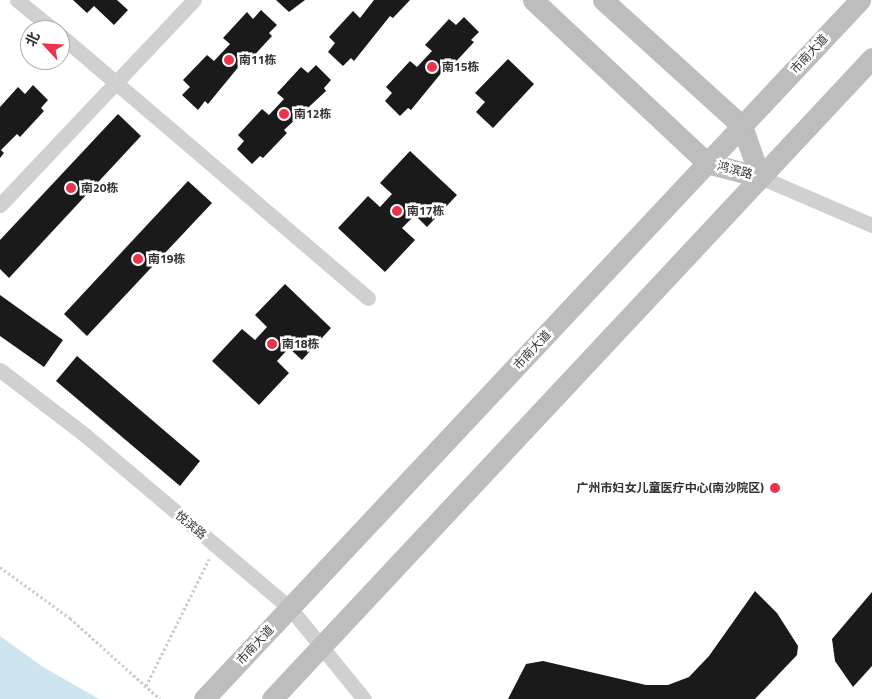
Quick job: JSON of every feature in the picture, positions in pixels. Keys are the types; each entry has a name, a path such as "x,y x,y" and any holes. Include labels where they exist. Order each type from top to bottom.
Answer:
{"main road":[{"name":"鸿滨路","path":"533,0 707,163 760,177"},
{"name":"鸿滨路","path":"604,0 742,126 760,177"},
{"name":"市南大道","path":"204,699 860,0"},
{"path":"272,699 872,58"}],"street":[{"path":"17,0 42,20"},
{"path":"0,205 194,0"},
{"path":"70,43 118,81 368,298"},
{"path":"760,177 872,225"},
{"name":"悦滨路","path":"0,370 85,435 290,608 364,699"}],"path":[{"path":"146,686 216,545"},
{"path":"0,567 70,618 160,699"}],"water":[{"path":"0,636 43,667 99,699 0,699"}],"building":[{"path":"73,0 117,0 128,10 114,25 94,6 87,13"},
{"path":"276,0 305,0 289,12"},
{"path":"374,0 410,0 393,18 390,16 354,61 351,58 343,66 328,52 335,43 329,37 353,11 360,18"},
{"name":"南11栋","path":"261,10 277,25 269,33 272,36 248,62 245,59 208,104 205,101 198,110 182,95 190,87 183,80 207,55 214,61 230,44 223,38 247,12 253,19"},
{"name":"南15栋","path":"464,17 479,32 471,40 474,42 450,68 447,66 411,110 408,108 400,116 385,101 392,93 386,87 410,61 417,67 432,51 425,45 449,19 456,25"},
{"path":"508,59 534,84 493,128 476,112 485,102 475,93"},
{"name":"南12栋","path":"316,65 331,80 324,88 326,91 284,130 287,133 263,158 260,156 252,164 237,149 244,141 238,135 262,109 269,115 284,99 277,93 301,67 308,73"},
{"path":"33,85 48,100 41,108 44,111 20,137 17,134 1,150 4,153 0,158 0,107 18,87 25,94"},
{"name":"南20栋","path":"118,114 141,136 9,278 0,269 0,240"},
{"name":"南17栋","path":"410,151 457,195 427,227 415,215 402,228 415,240 385,272 338,228 368,196 380,207 392,194 380,183"},
{"name":"南19栋","path":"188,181 212,203 87,336 64,314"},
{"name":"南18栋","path":"285,284 331,328 302,360 289,348 277,361 289,373 259,405 212,361 242,329 255,340 267,327 255,315"},
{"path":"0,295 63,340 44,367 0,336"},
{"path":"77,356 200,461 180,486 56,381"},
{"path":"755,591 777,613 798,646 797,655 755,699 508,699 526,664 543,661 646,685 668,685 689,677 709,656"},
{"path":"872,592 872,666 853,687 835,661 832,639"}],"place":[{"name":"南11栋","path":"229,60"},
{"name":"南15栋","path":"432,67"},
{"name":"南12栋","path":"284,114"},
{"name":"南20栋","path":"71,188"},
{"name":"南17栋","path":"397,211"},
{"name":"南19栋","path":"138,259"},
{"name":"南18栋","path":"272,344"},
{"name":"广州市妇女儿童医疗中心(南沙院区)","path":"775,488"}]}
